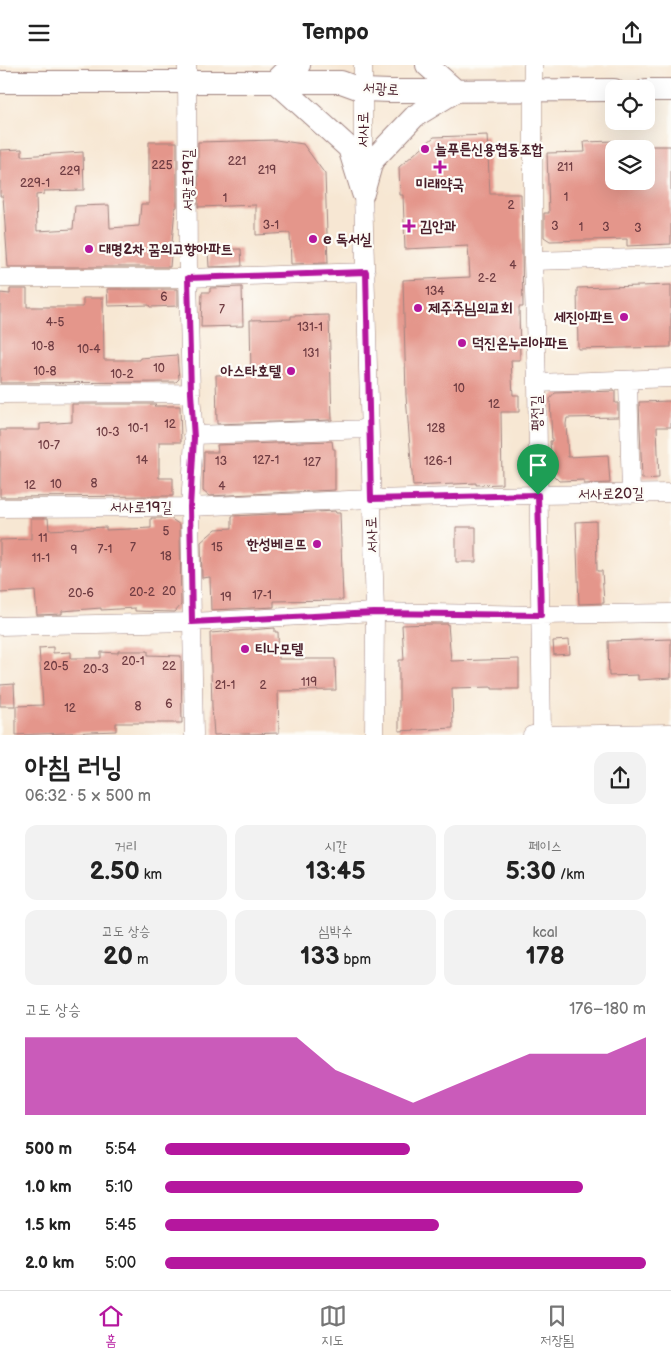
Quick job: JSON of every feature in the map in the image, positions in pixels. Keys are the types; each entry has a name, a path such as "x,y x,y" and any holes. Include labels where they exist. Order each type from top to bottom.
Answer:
{"main road":[{"path":"299,65 284,72 275,81 349,148 364,193"},
{"path":"364,193 372,161 414,116 456,91 427,65"},
{"name":"서광로","path":"0,82 187,73 275,81 341,82 363,89 533,92 605,90"},
{"path":"655,90 671,89"}],"street":[{"name":"서사로","path":"363,65 364,193 374,613 374,735"},
{"name":"평전길","path":"533,65 533,92 526,159 533,261 537,383 542,735"},
{"name":"서광로19길","path":"187,73 188,278 193,435 190,507 194,735"},
{"path":"533,261 671,257"},
{"path":"0,278 188,278 366,272"},
{"path":"537,383 671,378"},
{"path":"628,379 631,494"},
{"path":"0,394 191,393"},
{"path":"193,435 369,429"},
{"name":"서사로20길","path":"371,499 671,493"},
{"name":"서사로19길","path":"0,508 190,507 371,499"},
{"path":"0,626 192,622 374,613 541,615 671,613"},
{"path":"532,735 671,733"}],"building":[{"path":"487,135 490,194 521,194 523,307 519,307 520,360 511,360 513,395 519,395 519,412 501,412 502,484 476,485 476,483 413,486 406,396 403,280 470,277 468,246 405,249 403,195 400,195 399,167 434,137"},
{"path":"276,140 303,144 325,174 328,263 291,264 290,233 256,235 256,205 198,207 198,142"},
{"path":"605,141 605,190 655,190 655,146 671,146 671,244 627,246 627,239 550,241 544,237 544,213 549,213 547,153 585,152 584,142"},
{"name":"대명2차 꿈의고향아파트","path":"149,142 177,142 177,207 175,208 170,267 8,267 3,196 0,196 0,150 22,149 22,156 83,152 84,190 44,191 44,194 36,195 37,231 73,229 75,206 109,205 110,228 139,226 141,204 149,204"},
{"path":"241,249 242,266 209,267 208,250"},
{"name":"세진아파트","path":"671,285 671,347 578,349 577,288"},
{"path":"242,287 243,326 201,327 202,292 210,292 210,288"},
{"path":"10,289 27,289 27,307 83,307 83,298 103,298 104,360 140,360 140,358 177,355 179,379 176,382 0,383 0,293 10,294"},
{"path":"107,289 178,289 178,306 108,306"},
{"name":"아스타호텔","path":"329,315 332,420 217,424 216,375 251,374 250,320 291,319 291,316"},
{"path":"615,391 615,403 618,403 618,417 567,418 566,424 568,457 608,455 610,483 584,484 584,480 559,481 552,474 550,399 555,393"},
{"path":"671,401 671,427 657,427 659,478 642,479 639,402"},
{"path":"72,404 156,404 154,406 180,406 181,442 159,442 159,478 173,478 173,496 0,497 0,430 40,430 40,424 72,422"},
{"path":"332,441 333,449 335,449 335,490 209,496 203,491 204,452 218,452 217,445"},
{"path":"335,511 340,513 343,600 274,601 274,607 211,610 210,577 202,578 201,542 216,529 232,528 232,516"},
{"path":"31,518 48,518 49,530 106,527 106,530 151,528 151,518 170,518 180,525 181,605 175,612 135,611 135,608 101,610 101,608 62,611 62,614 37,615 35,591 0,593 0,540 31,539"},
{"path":"596,521 597,571 602,571 604,603 579,604 576,522"},
{"path":"456,527 476,527 476,562 456,562"},
{"path":"448,624 451,661 519,659 519,689 492,689 492,687 452,688 453,728 399,731 399,660 404,660 402,625"},
{"path":"275,628 275,632 278,632 279,659 335,659 336,690 278,691 279,733 214,735 210,633"},
{"path":"671,639 671,678 638,680 638,675 609,676 608,641"},
{"path":"569,640 570,654 554,655 553,641"},
{"path":"53,647 53,653 71,652 71,658 101,658 101,652 118,653 118,651 148,651 148,655 181,656 182,723 116,723 116,731 16,735 16,706 43,705 39,648"},
{"path":"14,684 15,706 0,706 0,685"}],"place":[{"name":"늘푸른신용협동조합","path":"425,149"},
{"name":"미래약국","path":"440,167"},
{"name":"김안과","path":"409,226"},
{"name":"e 독서실","path":"313,239"},
{"name":"대명2차 꿈의고향아파트","path":"89,249"},
{"name":"제주주님의교회","path":"418,308"},
{"name":"세진아파트","path":"624,317"},
{"name":"덕진온누리아파트","path":"462,343"},
{"name":"아스타호텔","path":"291,371"},
{"name":"한성베르뜨","path":"317,544"},
{"name":"티나모텔","path":"245,649"}],"route":[{"path":"366,272 371,499 538,495 541,615 374,613 192,622 190,507 194,438 188,278 366,272"}]}
